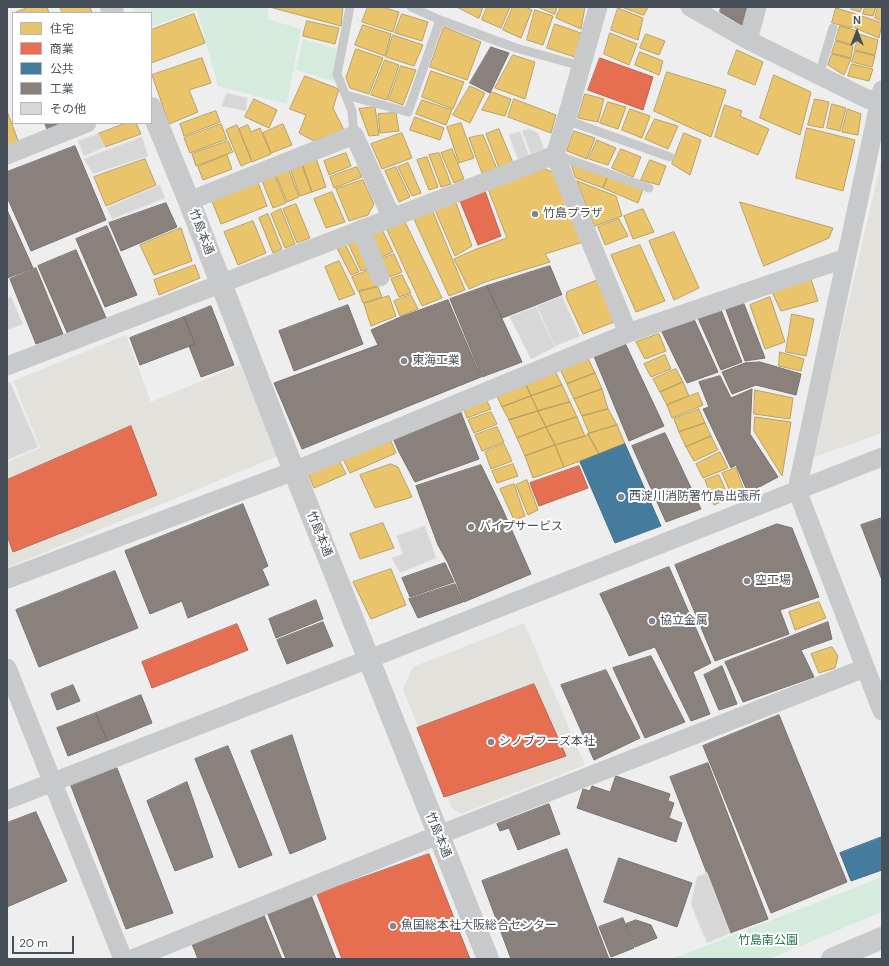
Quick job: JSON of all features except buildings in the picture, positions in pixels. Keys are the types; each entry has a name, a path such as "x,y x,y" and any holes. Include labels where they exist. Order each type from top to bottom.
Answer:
{"street":[{"path":"598,7 555,155 628,333"},
{"path":"690,7 748,40 865,98 881,99 797,490 882,711"},
{"path":"748,40 757,7"},
{"name":"竹島本通","path":"152,110 488,959"},
{"path":"7,155 84,124"},
{"path":"189,201 354,135 392,218"},
{"path":"7,366 555,155"},
{"path":"361,229 380,277"},
{"path":"7,578 294,471 628,333 846,258"},
{"path":"7,800 882,457"},
{"path":"7,668 123,959"},
{"path":"132,959 865,668"},
{"path":"832,959 882,938"}],"lane":[{"path":"350,7 337,74 352,111 354,135"},
{"path":"411,7 440,20 516,48 581,66"},
{"path":"346,95 408,112 440,20"},
{"path":"819,75 833,28"},
{"path":"566,120 670,157"},
{"path":"555,155 649,188"}],"shaded area":[{"path":"882,158 882,433 812,458"},
{"path":"126,335 151,402 240,365 278,456 7,568 7,462 40,448 13,381"},
{"path":"524,623 585,765 461,814 451,807 403,689 413,667"}],"green space":[{"path":"132,7 269,7 267,19 301,29 287,104 218,86 197,10 152,27 152,12 134,12"},
{"path":"303,39 337,49 333,73 336,82 296,70"},
{"name":"竹島南公園","path":"882,877 882,912 769,959 672,959"}],"place":[{"name":"竹島プラザ","path":"535,214"},
{"name":"東海工業","path":"404,361"},
{"name":"西淀川消防署竹島出張所","path":"621,497"},
{"name":"パイプサービス","path":"471,527"},
{"name":"空工場","path":"747,581"},
{"name":"協立金属","path":"652,621"},
{"name":"シノブフーズ本社","path":"491,742"},
{"name":"魚国総本社大阪総合センター","path":"393,926"}]}
